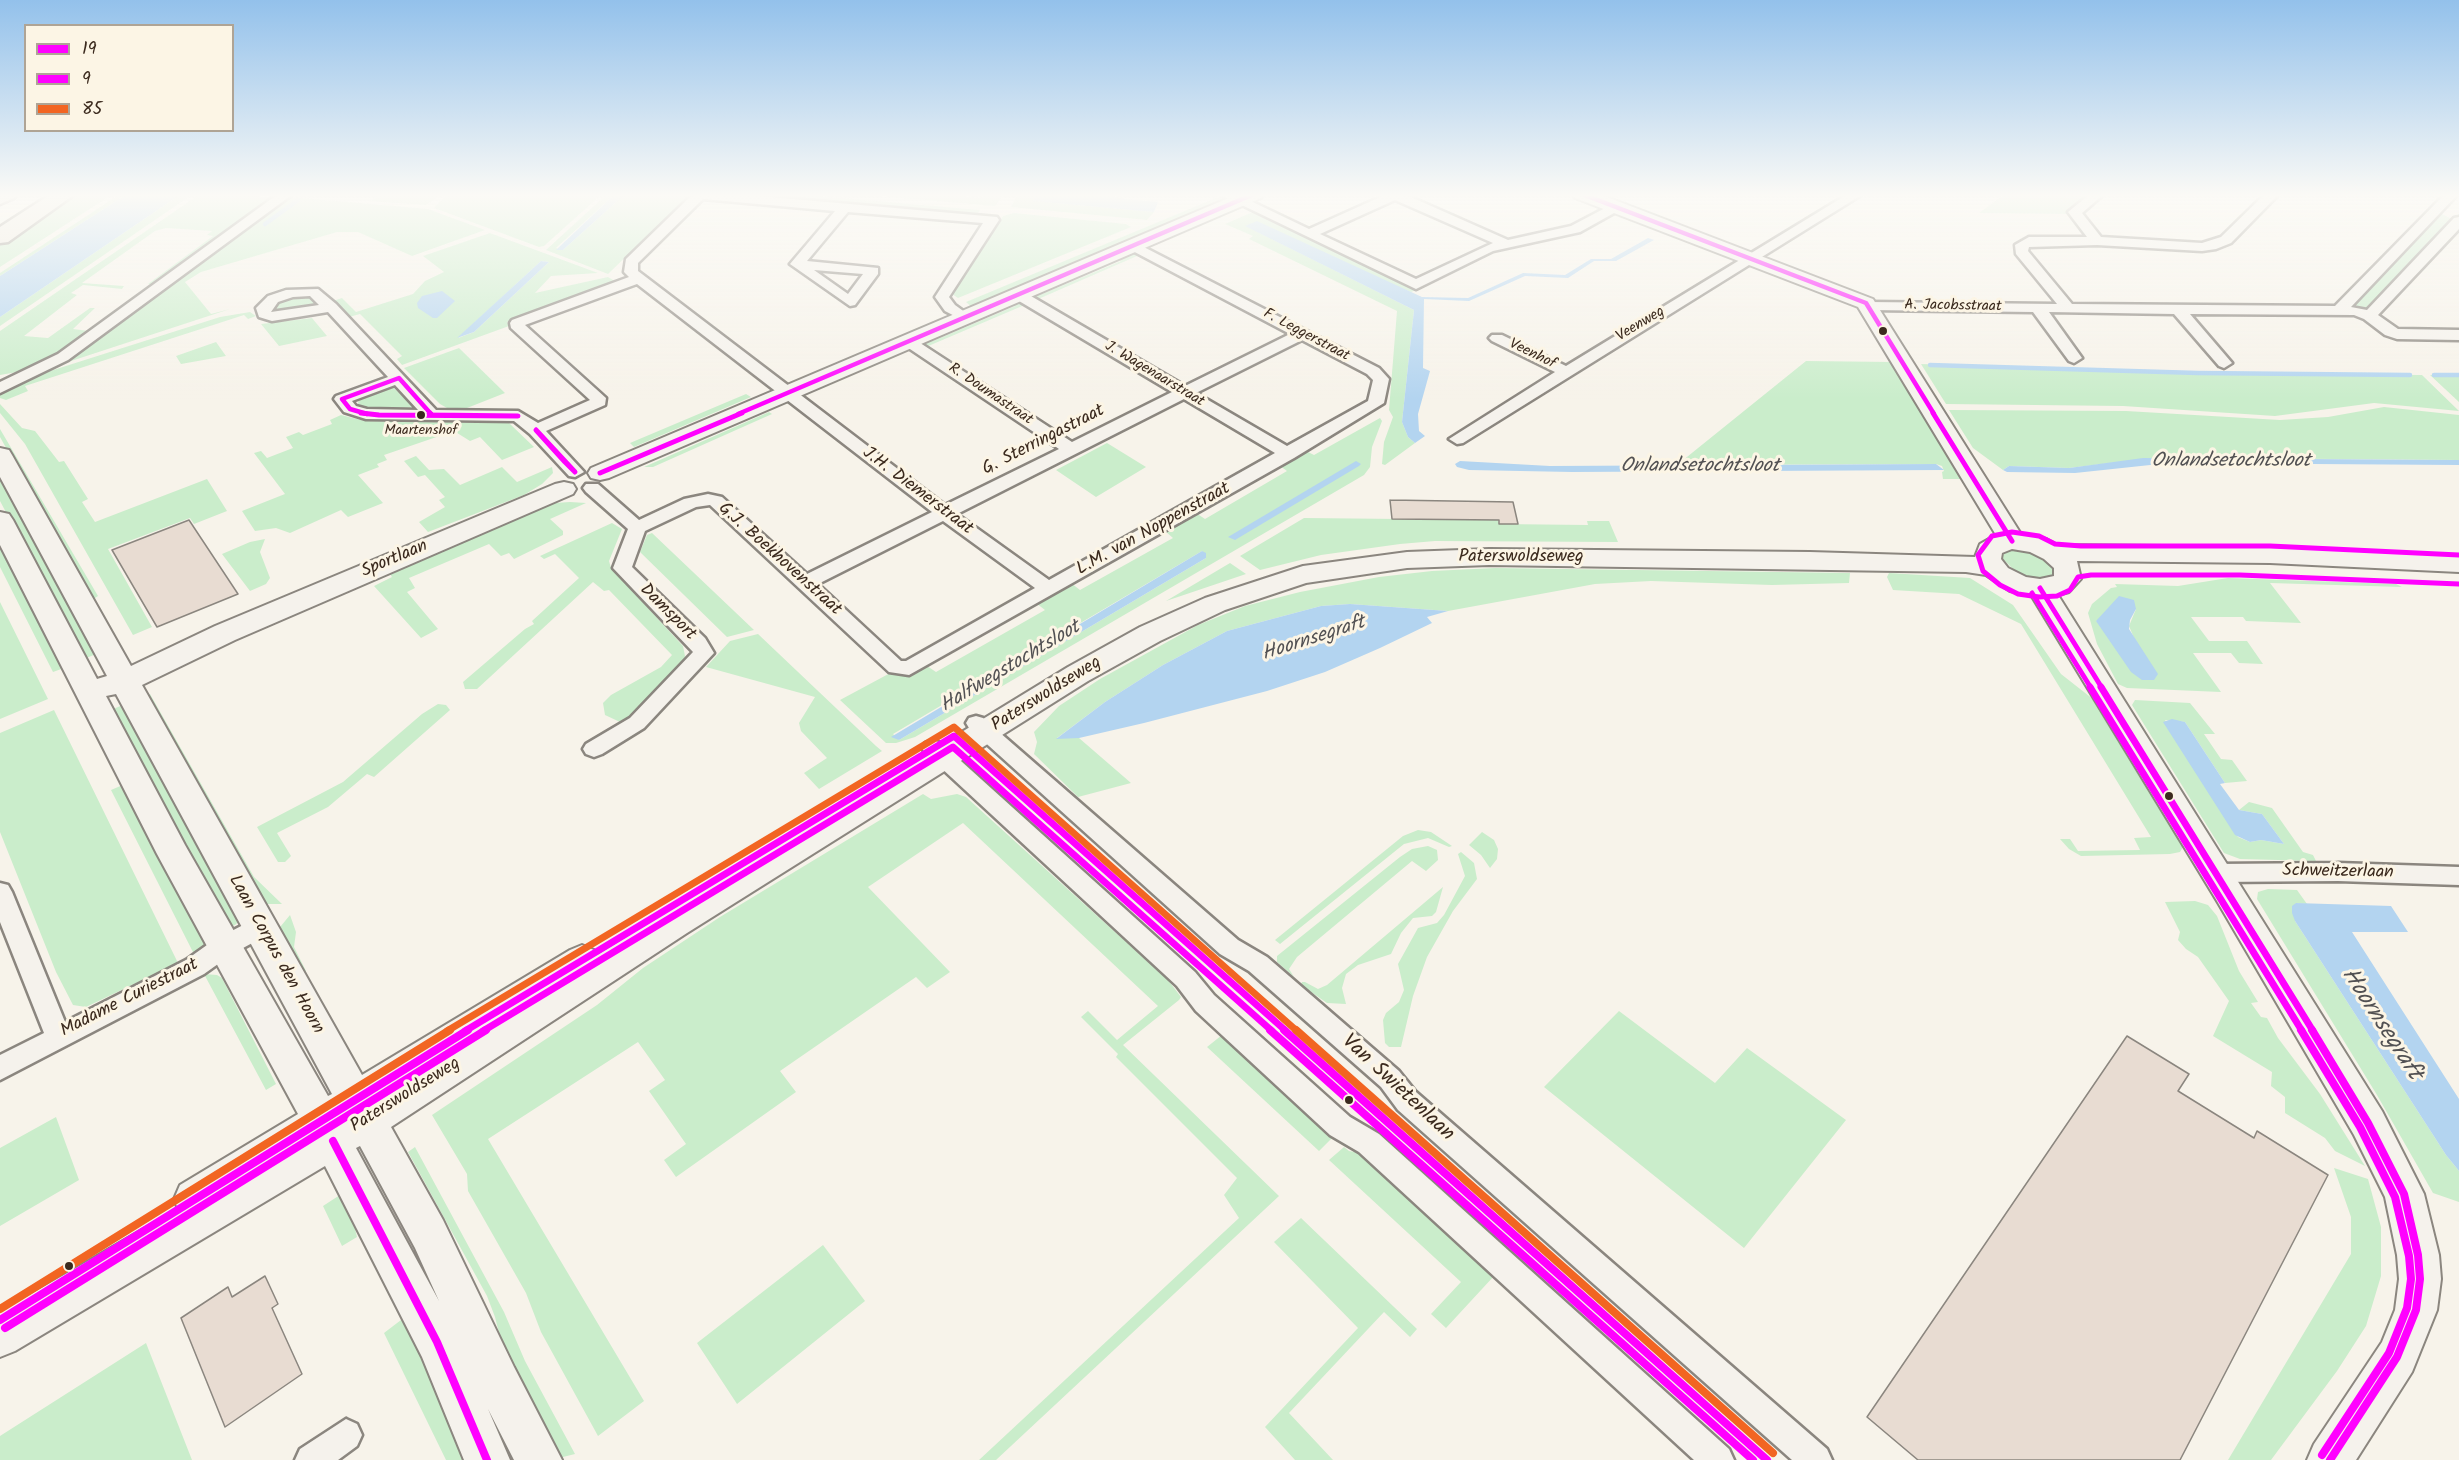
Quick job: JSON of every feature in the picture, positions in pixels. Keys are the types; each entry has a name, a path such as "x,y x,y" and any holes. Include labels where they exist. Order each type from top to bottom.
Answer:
{"main road":[{"name":"Sportlaan","path":"89,691 210,643 225,633 1096,262"},
{"path":"1760,262 1858,299 1869,306 2011,581 2040,588 2054,588 2064,583 2069,574 2061,561"},
{"name":"Laan Corpus den Hoorn","path":"0,455 259,927 487,1460"},
{"name":"Laan Corpus den Hoorn","path":"0,520 223,947 343,1120 429,1234 498,1383 539,1460"},
{"name":"Paterswoldseweg","path":"0,1336 343,1120 981,727 1116,652 1184,618 1273,584 1352,566 1407,560 1489,557 1965,564 1998,553 2037,545 2061,561"},
{"path":"2061,561 2270,555 2459,564"},
{"path":"2061,561 2090,566 2206,566 2459,575"},
{"path":"2040,588 2217,873 2368,1123 2404,1194 2415,1232 2420,1279 2408,1336 2397,1357 2330,1460"},
{"name":"Paterswoldseweg","path":"0,1320 343,1120"}],"street":[{"path":"0,388 63,357 193,262"},
{"path":"631,262 631,272 639,278"},
{"path":"965,262 942,297 950,308 966,318"},
{"name":"F. Leggerstraat","path":"1164,262 1373,371 1381,379"},
{"path":"1368,262 1416,285 1462,262"},
{"name":"Veenweg","path":"1457,439 1747,262"},
{"path":"2030,262 2068,309"},
{"path":"2338,312 2386,262"},
{"path":"2420,262 2369,316 2397,334 2459,335"},
{"path":"796,264 840,268 873,271 850,302 796,264"},
{"path":"536,430 599,402 598,398 516,325 517,322 639,278"},
{"name":"J.H. Diemerstraat","path":"639,278 944,513 1048,589"},
{"name":"J. Wagenaarstraat","path":"1019,295 1288,454"},
{"name":"A. Jacobsstraat","path":"1869,306 2356,311 2369,316"},
{"path":"331,307 432,415"},
{"path":"2038,308 2074,358"},
{"path":"2179,310 2224,363"},
{"name":"G. Sterringastraat","path":"805,583 1300,334"},
{"name":"Veenhof","path":"1497,338 1567,372"},
{"name":"R. Doumastraat","path":"909,342 1071,449"},
{"path":"399,378 342,399 350,409 366,414 518,416 536,430 583,481 637,528"},
{"name":"L.M. van Noppenstraat","path":"909,668 1376,403 1381,379"},
{"name":"G.J. Boekhovenstraat","path":"637,528 690,503 708,499 716,501 896,667 909,668"},
{"name":"Damsport","path":"594,749 637,723 705,653 698,643 622,568 637,528"},
{"name":"Van Swietenlaan","path":"981,727 1229,946 1258,964 1390,1079 1407,1101 1816,1460"},
{"path":"938,753 1186,979 1205,1003 1307,1096 1345,1129 1369,1143 1718,1460"},
{"name":"Schweitzerlaan","path":"2217,873 2338,872 2459,876"},
{"path":"0,892 58,1037"},
{"name":"Madame Curiestraat","path":"0,1068 195,967 223,947 259,927"},
{"path":"311,1460 346,1435"}],"green space":[{"path":"17,262 21,262 0,276 0,273"},
{"path":"81,262 93,262 0,326 0,317"},
{"path":"101,262 111,262 82,283 124,286 122,289 83,285 71,293 77,295 24,336 48,338 90,308 95,308 73,329 89,331 42,363 23,371 0,375 0,331"},
{"path":"178,262 187,262 156,285 148,284"},
{"path":"201,262 235,262 201,272 185,282 211,314 230,309 62,364"},
{"path":"431,262 540,262 458,338 474,332 549,262 569,262 598,273 551,276 535,293 608,277 618,283 507,322 509,326 402,365 397,359 402,356 360,314 349,317 333,301 342,298 356,312 413,294 425,281 444,272"},
{"path":"577,262 620,262 608,274"},
{"path":"973,262 1045,262 958,298 952,294"},
{"path":"1062,262 1080,262 973,308 966,302"},
{"path":"1123,262 1036,300 1032,297 1036,291 1042,294"},
{"path":"1297,262 1318,262 1414,310 1402,422 1408,437 1415,443 1385,465 1382,464 1384,442 1393,417 1389,410 1397,311"},
{"path":"1336,262 1363,262 1419,289 1411,292"},
{"path":"2392,262 2412,262 2370,308 2364,310 2352,304"},
{"path":"297,296 311,297 315,302 308,309 273,311 273,307 279,302"},
{"path":"1018,301 1027,304 926,347 922,344 927,337 933,341 1015,306 1008,302"},
{"path":"250,312 256,316 248,319 244,315 25,386 28,391 6,400 0,398 0,392 47,372 220,317"},
{"path":"312,318 327,336 279,346 261,324"},
{"path":"216,342 226,356 181,364 176,356"},
{"path":"459,348 505,393 467,408 447,408 440,404 404,368"},
{"path":"1806,361 1893,362 1961,479 1943,479 1942,466 1936,464 1677,465"},
{"path":"1921,364 2198,373 2422,375 2459,411 2374,403 2275,416 2123,406 1946,404"},
{"path":"2430,375 2459,375 2459,402"},
{"path":"392,386 414,407 402,410 369,408 358,404 359,398"},
{"path":"746,394 751,397 634,447 630,443"},
{"path":"0,404 22,428 35,431 59,462 64,461 88,499 82,502 95,522 207,479 227,511 194,524 190,518 108,549 152,627 133,635 25,444 0,413"},
{"path":"2384,407 2459,415 2459,460 2207,458 2127,461 2069,468 2009,466 2003,470 1973,448 1949,410 2126,411 2280,420 2328,417"},
{"path":"769,412 772,414 653,467 644,467"},
{"path":"341,415 365,421 509,423 534,447 502,460 480,437 470,441 454,431 384,455 387,460 377,464 379,467 358,475 383,503 348,517 341,510 290,533 276,528 255,531 242,511 285,494 254,453 261,451 267,458 293,448 286,437 299,432 303,435 332,424 330,420"},
{"path":"1380,418 1382,421 1372,447 1370,467 1364,475 915,737 896,743 886,743 840,700 894,671 898,674 913,673 927,666 936,672 1045,610 1036,603 1071,583 1080,590 1173,538 1165,531 1196,513 1205,519 1287,471 1280,466 1306,451 1314,455","holes":["1202,551 1206,558 899,740 893,734"]},
{"path":"0,429 98,596 95,598 91,600 0,437"},
{"path":"1107,443 1146,467 1096,497 1056,470"},
{"path":"416,456 429,470 444,469 460,485 502,467 517,482 552,467 553,473 542,484 524,495 428,532 419,522 445,507 439,500 445,497 425,475 418,477 404,461"},
{"path":"0,474 96,654 84,659 0,501"},
{"path":"555,503 586,503 550,519 563,531 563,535 514,559 509,553 501,556 489,544 409,578 415,588 407,592 438,629 421,638 374,586 392,577 389,573 531,512"},
{"path":"1304,518 1498,520 1499,524 1588,525 1587,521 1609,521 1618,542 1435,541 1321,555 1260,570 1240,556"},
{"path":"612,523 622,529 609,561 611,568 683,646 685,656 682,666 630,721 620,722 605,715 603,703 611,695 661,667 672,655 609,590 604,591 593,582 477,689 465,689 463,682 525,629 534,624 532,621 579,578 555,554 544,559 540,556"},
{"path":"652,533 754,630 727,637 640,552 647,535"},
{"path":"265,539 260,552 270,578 266,584 250,591 222,554 250,542"},
{"path":"0,542 64,668 53,672 0,567"},
{"path":"2012,549 2028,549 2056,565 2054,575 2033,579 2017,573 2003,559 2003,555"},
{"path":"1230,563 1246,574 1166,601"},
{"path":"1495,568 1850,573 1849,583 1772,585 1651,581 1595,584 1448,611 1350,604 1321,606 1227,631 1163,665 1105,702 1057,738 1079,738 1131,783 1078,797 1034,754 1037,742 1034,732 1059,706 1100,679 1198,625 1245,606 1300,592 1379,577 1432,571"},
{"path":"1889,573 1970,578 2013,605 2061,674 2103,707 2184,845 2180,852 2081,856 2069,849 2060,839 2070,839 2078,851 2140,850 2134,838 2151,837 2021,624 1959,594 1893,590 1887,577"},
{"path":"2228,578 2396,584 2402,587 2270,583 2301,623 2246,621 2243,617 2191,617 2209,641 2247,641 2263,664 2239,663 2231,653 2193,653 2221,692 2127,688 2118,684 2097,644 2088,613 2092,604 2111,588 2117,587 2115,584 2178,586","holes":["2136,609 2129,626 2134,638 2096,621"]},
{"path":"0,602 48,699 0,719"},
{"path":"758,634 882,751 819,789 804,773 827,758 801,731 799,723 815,697 706,667 730,641"},
{"path":"150,694 254,877 282,904 262,904 145,696"},
{"path":"2135,700 2190,703 2215,734 2204,734 2221,759 2232,760 2247,781 2225,783 2185,722 2165,720 2238,837 2250,842 2261,840 2284,844 2262,814 2239,810 2249,802 2272,808 2303,852 2313,855 2316,861 2240,859 2224,853 2132,705"},
{"path":"125,704 240,920 235,925 230,927 111,710"},
{"path":"438,704 446,705 450,710 374,777 367,774 328,807 277,833 291,856 285,862 278,862 257,827 343,782 422,714"},
{"path":"54,710 178,963 86,1007 73,1005 56,972 0,832 0,733"},
{"path":"125,784 210,953 197,960 111,790"},
{"path":"923,794 931,799 957,794 966,797 1168,980 1181,997 1179,1000 1123,1045 1279,1196 996,1460 979,1460 1239,1218 1224,1195 1237,1178 1116,1057 1118,1054 1081,1017 1088,1011 1117,1040 1158,1006 963,823 868,887 950,972 927,988 916,977 780,1071 796,1092 676,1177 664,1160 686,1144 649,1091 665,1080 638,1042 488,1139 644,1401 598,1436 541,1332 526,1293 468,1191 467,1174 432,1115 597,1005 643,968 720,917"},
{"path":"1418,830 1431,832 1452,846 1449,847 1428,838 1404,844 1280,944 1275,940 1403,836"},
{"path":"1482,832 1494,840 1498,849 1497,859 1490,868 1481,855 1469,845"},
{"path":"1428,846 1437,850 1438,860 1426,871 1412,861 1297,957 1289,969 1294,977 1277,962 1277,956 1400,857 1412,849"},
{"path":"1461,852 1474,863 1477,879 1453,911 1427,957 1413,996 1401,1047 1389,1047 1385,1043 1383,1020 1386,1013 1399,1002 1404,990 1398,964 1418,928 1437,923 1444,915 1465,876 1458,854"},
{"path":"1443,887 1436,912 1432,916 1413,918 1401,933 1391,954 1358,965 1346,974 1342,988 1346,1004 1327,1003 1301,985 1305,982 1318,989 1327,985"},
{"path":"2268,889 2297,890 2307,904 2296,903 2295,921 2446,1155 2459,1171 2459,1202 2433,1193 2377,1095 2257,899 2258,892"},
{"path":"2195,901 2208,905 2217,916 2239,971 2258,1002 2251,1003 2261,1017 2267,1018 2278,1038 2320,1094 2365,1166 2335,1151 2325,1138 2285,1113 2285,1097 2271,1086 2272,1072 2213,1036 2229,1001 2198,957 2178,940 2180,932 2165,902"},
{"path":"290,915 296,932 294,947 306,971 300,975 276,932"},
{"path":"204,974 217,975 222,978 276,1084 266,1090"},
{"path":"1619,1011 1715,1083 1747,1048 1846,1120 1744,1248 1544,1087"},
{"path":"1222,1035 1333,1137 1319,1151 1207,1047"},
{"path":"56,1117 79,1180 0,1226 0,1148"},
{"path":"415,1147 504,1312 525,1361 575,1454 559,1458 512,1385 495,1317 487,1296 408,1152"},
{"path":"1344,1147 1349,1151 1360,1153 1494,1276 1446,1328 1431,1314 1461,1282 1329,1160"},
{"path":"2334,1168 2368,1179 2381,1227 2381,1276 2366,1326 2337,1371 2271,1460 2228,1460 2351,1254 2351,1217"},
{"path":"346,1191 357,1237 342,1246 323,1206"},
{"path":"1301,1218 1417,1329 1410,1337 1384,1312 1289,1413 1333,1460 1295,1460 1265,1427 1358,1328 1274,1242"},
{"path":"823,1245 865,1301 737,1404 697,1343"},
{"path":"401,1320 424,1343 477,1460 446,1460 384,1333"},
{"path":"146,1343 192,1460 0,1460 0,1436"}],"water":[{"path":"21,262 81,262 0,317 0,276"},
{"path":"540,262 549,262 474,332 457,338"},
{"path":"1318,262 1346,262 1422,297 1468,298 1523,273 1565,275 1586,262 1592,262 1568,278 1525,276 1469,301 1424,299 1423,368 1430,371 1418,414 1419,431 1425,436 1415,443 1408,437 1402,422 1414,310"},
{"path":"442,291 455,301 437,318 433,318 418,308 417,303 422,296"},
{"name":"Onlandsetochtsloot","path":"2143,458 2459,460 2459,465 2169,463 2075,473 2007,472 2003,470 2009,466 2069,468"},
{"path":"1356,461 1361,464 1235,540 1228,537"},
{"name":"Onlandsetochtsloot","path":"1460,461 1550,466 1936,464 1944,470 1572,472 1469,470 1457,467 1455,464"},
{"name":"Halfwegstochtsloot","path":"1202,551 1206,553 1206,558 899,740 891,737"},
{"path":"2119,596 2134,600 2136,609 2130,620 2129,629 2158,674 2154,680 2142,680 2131,672 2096,621"},
{"name":"Hoornsegraft","path":"1350,604 1448,611 1427,617 1432,623 1380,648 1325,672 1267,691 1079,738 1056,739 1105,702 1163,665 1227,631 1321,606"},
{"path":"2172,719 2185,722 2225,783 2220,784 2239,810 2262,814 2284,844 2261,840 2250,842 2235,835 2163,722"},
{"name":"Hoornsegraft","path":"2296,903 2391,906 2408,932 2352,932 2459,1099 2459,1171 2446,1155 2295,921 2292,906"}],"building":[{"path":"1390,500 1513,502 1518,524 1499,524 1499,520 1392,519"},
{"path":"189,520 238,594 157,627 112,550"},
{"path":"2127,1036 2189,1074 2178,1091 2254,1138 2257,1131 2328,1175 2180,1460 1918,1460 1867,1417"},
{"path":"265,1276 278,1304 272,1308 302,1374 225,1427 181,1318 228,1287 232,1297"}],"waterway":[{"path":"1930,365 2198,373 2410,375"},
{"path":"2434,375 2459,375"}],"transit line":[{"name":"19","path":"600,473 1094,262"},
{"name":"19","path":"1760,262 1866,303 2012,541"},
{"name":"19","path":"399,378 432,415 518,416 379,415 366,414 350,409 342,399 399,378"},
{"name":"19","path":"536,430 575,472 565,462 536,430"},
{"name":"9","path":"2459,555 2270,546 2081,546 2055,544 2039,536 2012,532 1992,536 1978,555 1983,571 2000,585 2018,594 2039,597 2057,596 2070,590 2078,577 2091,575 2240,575 2459,584"},
{"name":"19","path":"2040,588 2229,892 2368,1123 2404,1194 2418,1255 2420,1279 2416,1310 2397,1357 2330,1460"},
{"name":"9","path":"2032,593 2221,897 2360,1127 2395,1197 2409,1256 2411,1279 2407,1308 2389,1353 2322,1455"},
{"name":"85","path":"0,1309 398,1061 954,727 1773,1453"},
{"name":"19","path":"0,1320 403,1069 954,736 1767,1460"},
{"name":"9","path":"5,1328 408,1077 953,747 1753,1460"},
{"name":"19","path":"333,1141 437,1342 487,1460"}],"place":[{"name":"Maartenshof","path":"421,415"}]}
